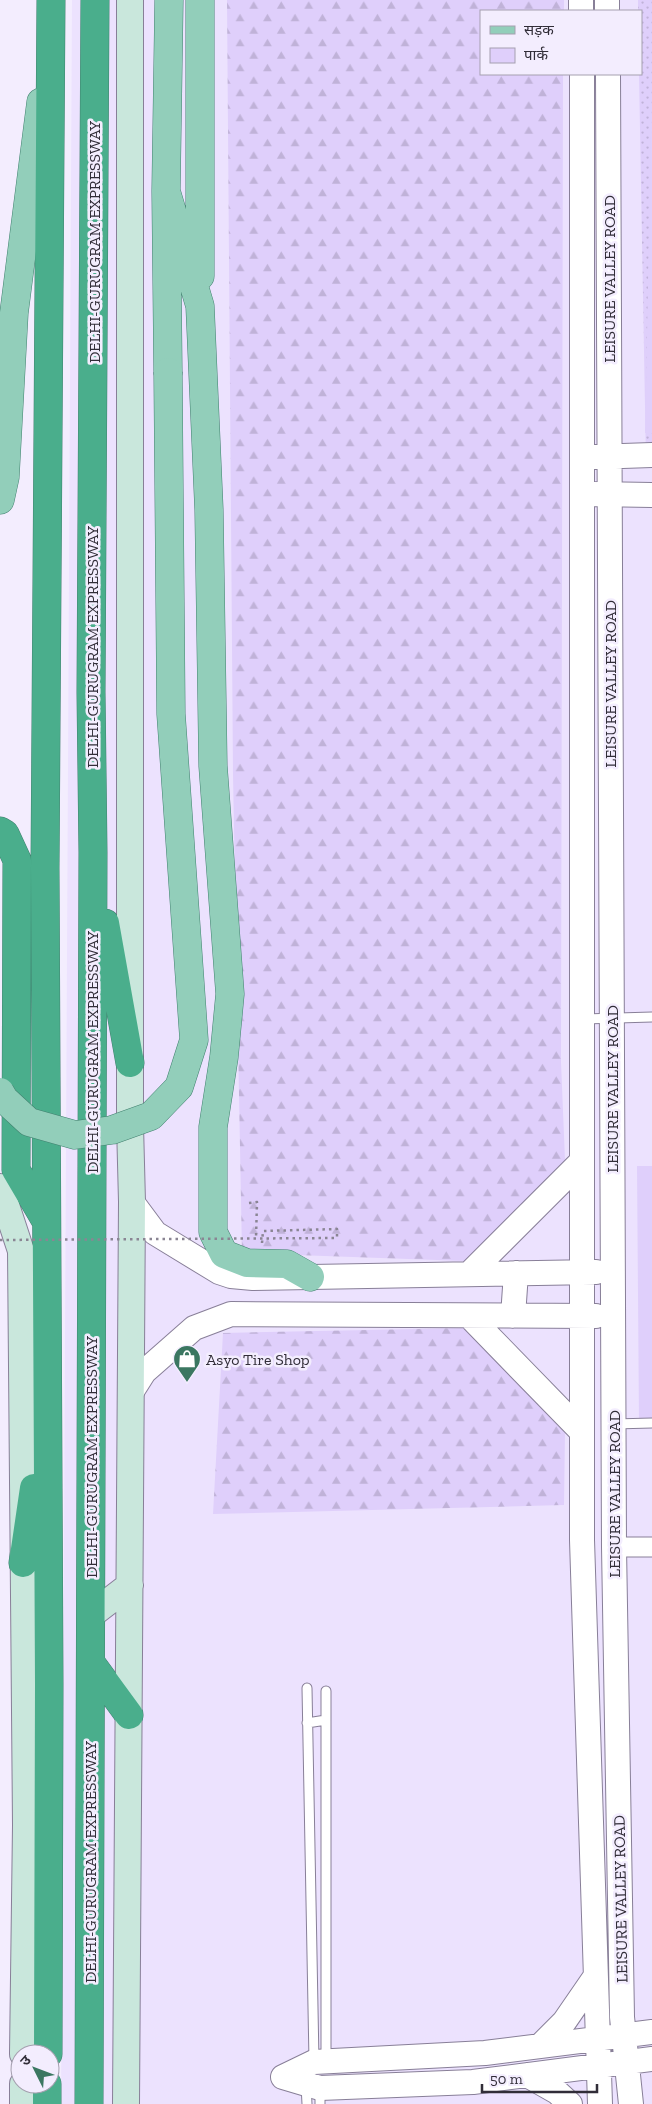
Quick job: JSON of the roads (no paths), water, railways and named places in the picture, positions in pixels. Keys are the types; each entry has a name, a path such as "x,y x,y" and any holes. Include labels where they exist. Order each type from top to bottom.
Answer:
{"highway":[{"name":"DELHI-GURUGRAM EXPRESSWAY","path":"89,2104 91,692 95,0"},
{"path":"48,2044 49,1684 44,869 47,693 51,5"},
{"path":"0,831 5,834 17,860 16,1170 46,1222"},
{"path":"92,852 130,1063"},
{"path":"23,1563 47,1396"},
{"path":"91,1674 129,1716"}],"main road":[{"path":"126,2104 132,1391 130,1063 130,0"},
{"path":"0,1092 4,1099 29,1122 76,1135 112,1130 151,1116 179,1087 194,1040 171,714 166,191 168,0"},
{"path":"168,45 186,0"},
{"path":"200,0 200,306 209,510 213,766 230,994 224,1057 213,1127 213,1232 224,1254 247,1263 286,1264 310,1277"},
{"path":"0,500 5,477 14,313 51,5"},
{"path":"166,191 200,306"},
{"path":"0,1187 21,1251 26,1815 23,2044"},
{"path":"91,1615 130,1585"}],"street":[{"name":"LEISURE VALLEY ROAD","path":"582,75 582,1540 600,2104"},
{"name":"LEISURE VALLEY ROAD","path":"608,75 614,1548 623,2035 632,2104"},
{"path":"581,458 652,455"},
{"path":"581,494 652,495"},
{"path":"469,1274 581,1162"},
{"path":"132,1202 155,1233 219,1272 231,1276 253,1278 613,1272"},
{"path":"513,1316 516,1273"},
{"path":"132,1391 144,1372 194,1328 231,1314 613,1317"},
{"path":"470,1317 582,1432"},
{"path":"614,1548 652,1547"},
{"path":"540,2046 564,2022 595,1976"},
{"path":"652,2032 485,2053 320,2061 283,2077 313,2095 473,2082 598,2064 626,2064 652,2059"},
{"path":"527,2075 557,2092 570,2104"}],"lane":[{"path":"581,1019 652,1016"},
{"path":"614,1424 652,1423"},
{"path":"307,1688 312,1956 320,2061"},
{"path":"320,2061 326,1955 326,1691"},
{"path":"307,1723 326,1720"},
{"path":"312,1956 326,1955"}],"place":[{"name":"Asyo Tire Shop","path":"187,1383"}]}
